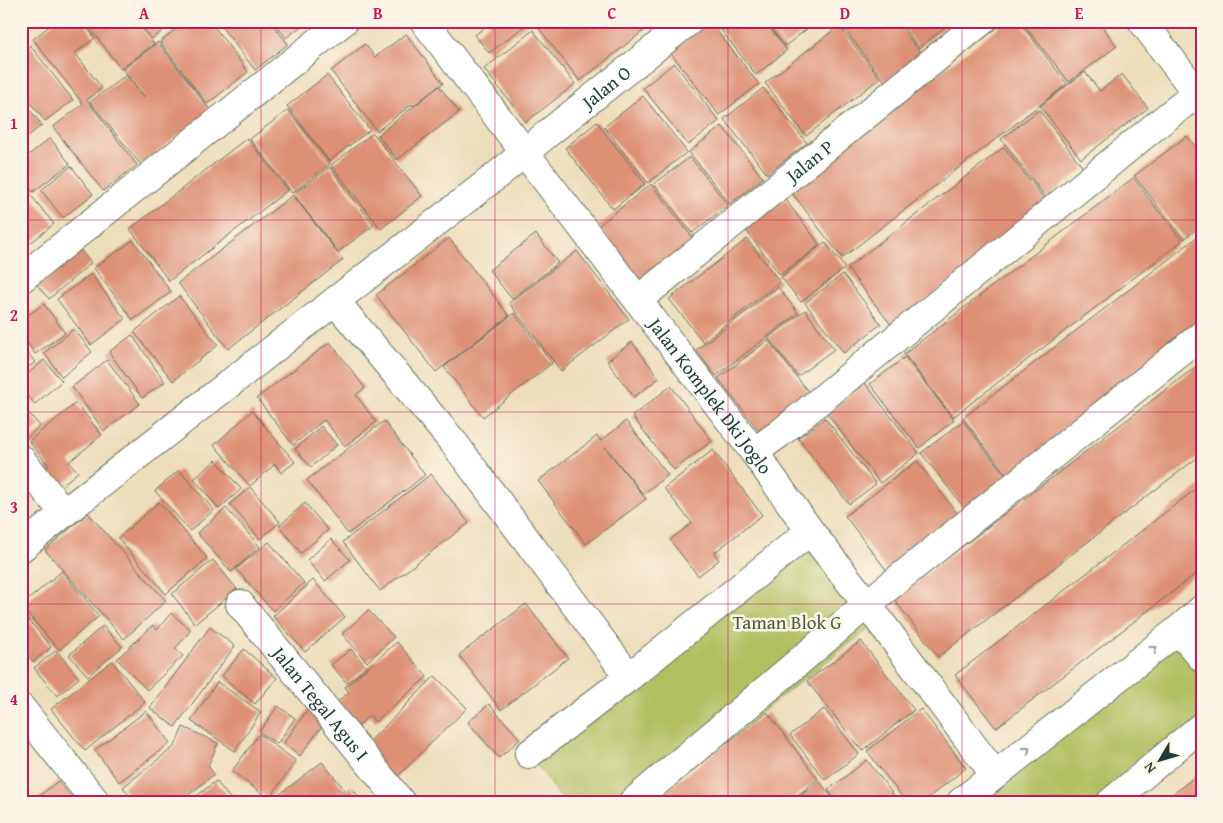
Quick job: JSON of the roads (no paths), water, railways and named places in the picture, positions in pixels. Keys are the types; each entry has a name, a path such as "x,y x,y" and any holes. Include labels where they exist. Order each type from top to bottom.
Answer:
{"street":[{"path":"21,279 344,21"},
{"name":"Jalan Komplek Dki Joglo","path":"424,21 754,452 810,531 995,775"},
{"name":"Jalan O","path":"21,548 496,176 689,21"},
{"name":"Jalan P","path":"638,300 982,21"},
{"path":"754,452 779,434 1139,139 1199,97 1142,21"},
{"path":"335,301 454,443 628,677"},
{"path":"633,802 867,604 1202,336"},
{"path":"21,459 64,513"},
{"path":"529,754 810,531"},
{"name":"Jalan Tegal Agus I","path":"240,604 400,802"},
{"path":"961,802 1202,609"},
{"path":"1178,630 1202,658"},
{"path":"21,708 96,802"},
{"path":"1110,802 1202,726"}],"park label":[{"name":"Taman Blok G","path":"787,622"}]}
